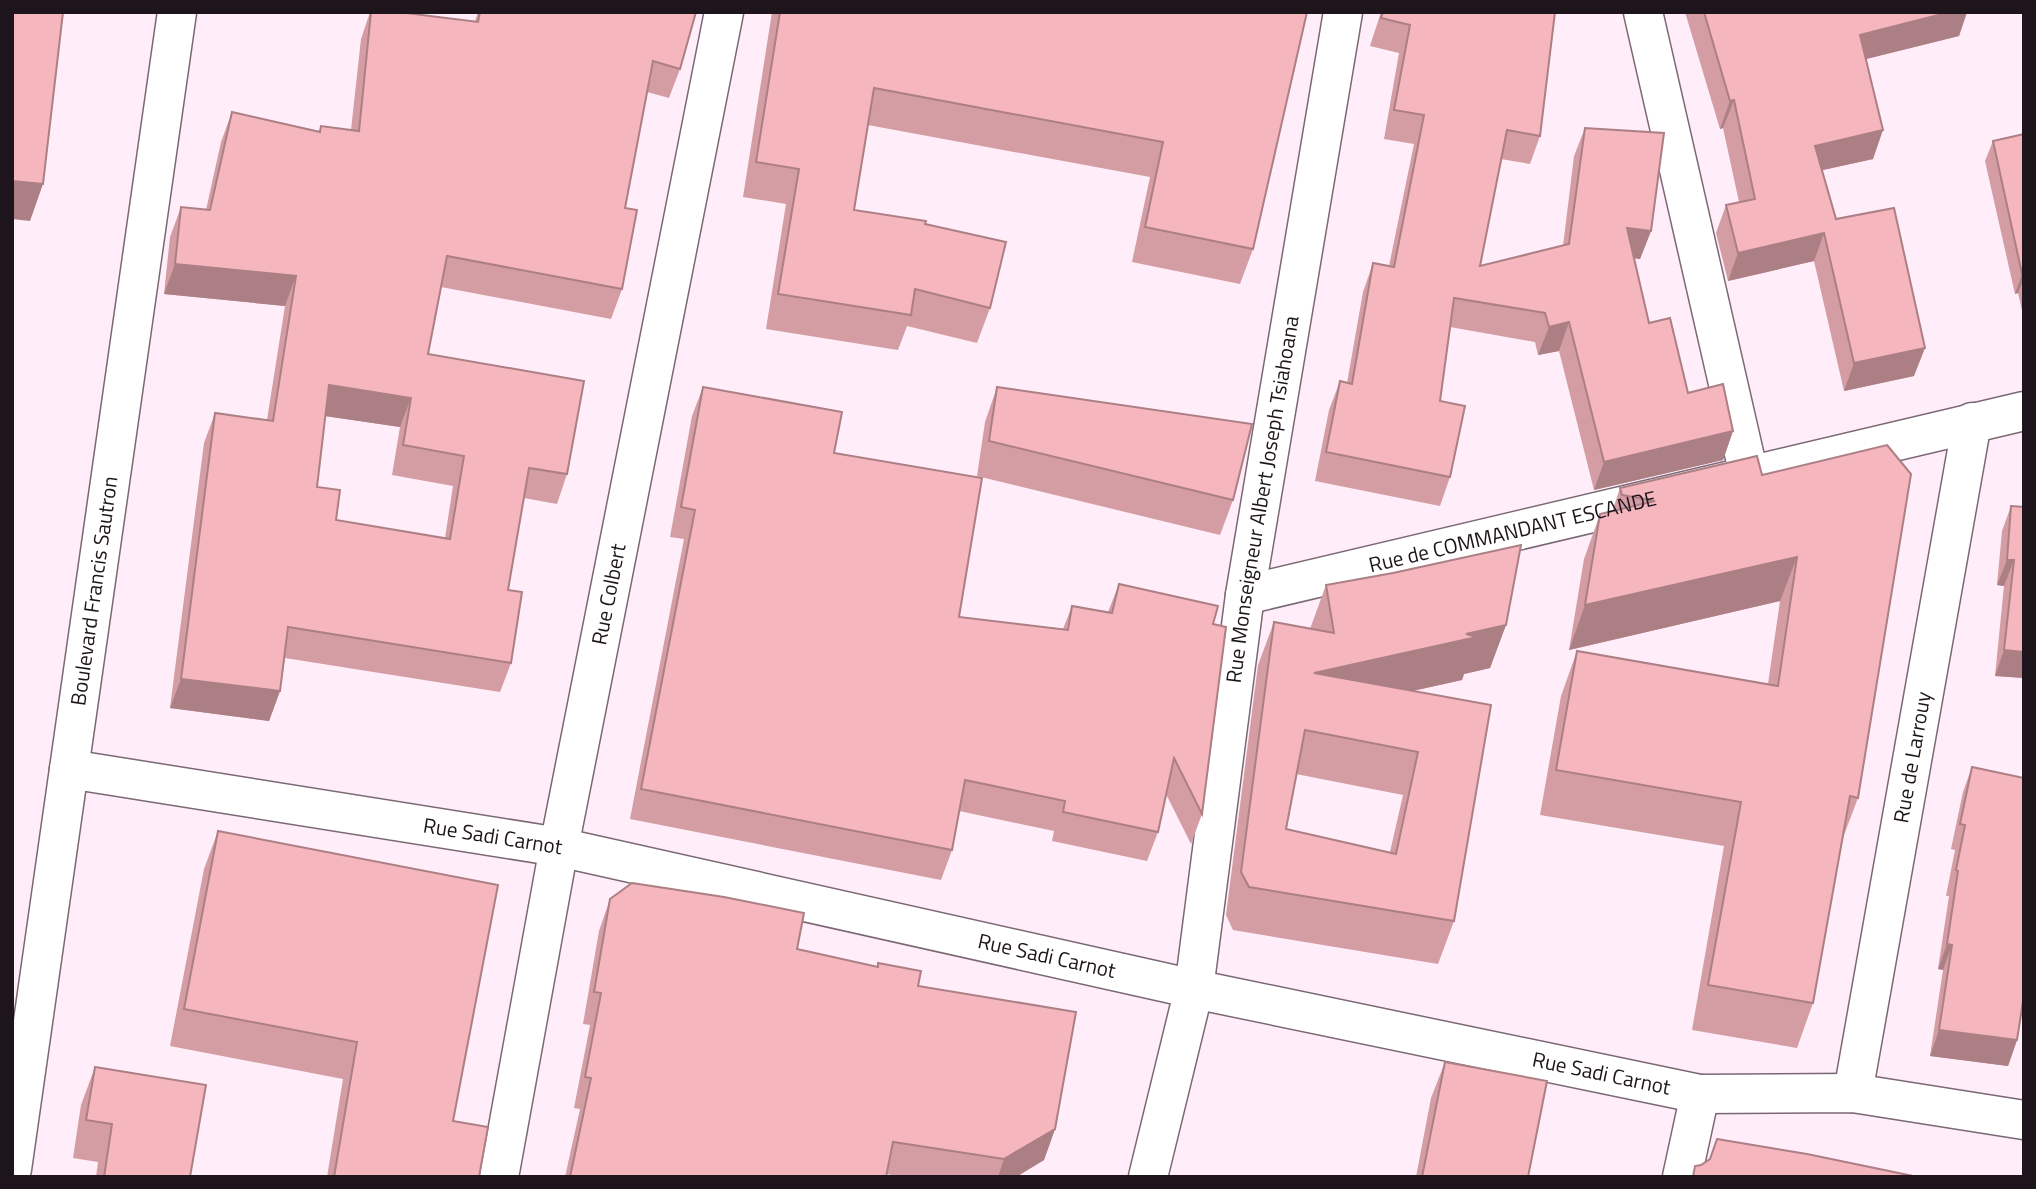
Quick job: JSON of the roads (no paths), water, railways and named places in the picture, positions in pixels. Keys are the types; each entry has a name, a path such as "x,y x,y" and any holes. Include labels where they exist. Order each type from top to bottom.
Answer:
{"street":[{"name":"Boulevard Francis Sautron","path":"12,1169 177,12"},
{"name":"Rue Colbert","path":"499,1177 559,847 724,12"},
{"name":"Rue Monseigneur Albert Joseph Tsiahoana","path":"1148,1177 1194,989 1245,595 1343,12"},
{"path":"1643,12 1749,475"},
{"name":"Rue de COMMANDANT ESCANDE","path":"1245,595 2024,411"},
{"name":"Rue de Larrouy","path":"1853,1093 1972,422"},
{"name":"Rue Sadi Carnot","path":"69,769 559,847 1194,989 1700,1094 1853,1093 2024,1120"},
{"path":"1682,1177 1700,1094"}]}
